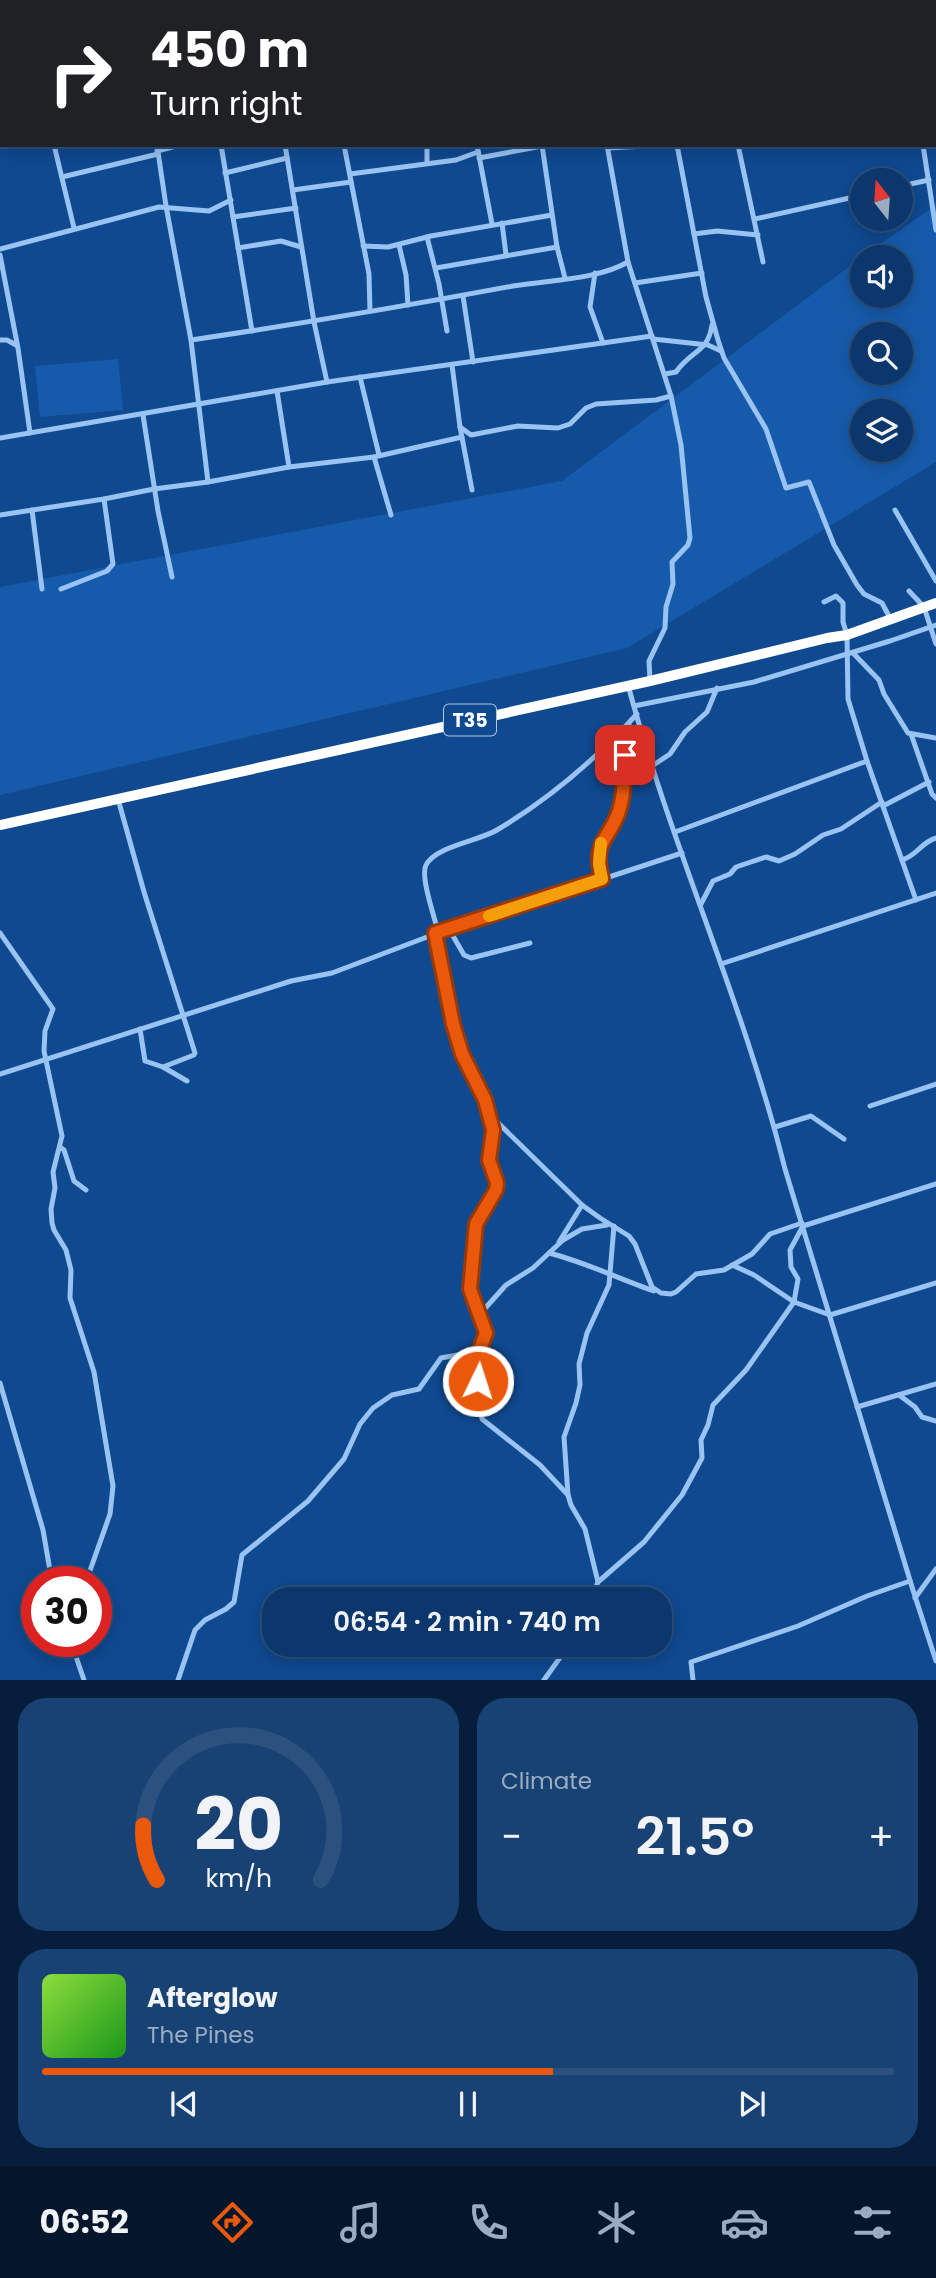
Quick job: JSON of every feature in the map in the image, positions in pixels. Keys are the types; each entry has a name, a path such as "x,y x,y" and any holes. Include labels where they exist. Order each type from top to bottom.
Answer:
{"highway":[{"name":"T35","path":"0,825 847,635 936,603"}],"street":[{"path":"54,147 74,228"},
{"path":"221,147 252,331"},
{"path":"285,147 314,322 327,382"},
{"path":"344,147 370,284 370,311"},
{"path":"427,147 427,163"},
{"path":"350,174 456,160 478,152 531,147"},
{"path":"542,147 557,247 565,278"},
{"path":"608,147 628,262 671,396 681,445 690,538 688,545 672,562 673,584 666,607 663,633 649,661 650,681"},
{"path":"677,147 702,273 721,351 766,429 785,487 788,489 809,482 834,545 857,585 864,594 879,600 886,607 891,620"},
{"path":"738,147 763,262"},
{"path":"923,147 936,230"},
{"path":"61,177 157,150 191,340 208,482"},
{"path":"478,152 492,224"},
{"path":"226,173 287,158"},
{"path":"914,183 929,180"},
{"path":"293,190 352,182"},
{"path":"755,219 850,198"},
{"path":"0,249 166,206 209,211 230,200"},
{"path":"233,217 296,208"},
{"path":"363,246 378,248 399,245 492,224 552,215"},
{"path":"502,223 506,256"},
{"path":"694,234 718,231 758,235"},
{"path":"428,237 447,331"},
{"path":"238,248 281,241 301,247"},
{"path":"399,245 406,275 408,305"},
{"path":"436,268 557,247"},
{"path":"0,256 18,348 30,433"},
{"path":"191,340 314,322 595,273 628,262"},
{"path":"595,273 590,307 603,343"},
{"path":"635,283 702,273"},
{"path":"463,296 473,362"},
{"path":"665,374 676,372 683,361 706,345 713,319"},
{"path":"0,438 143,415 199,402 603,343 653,337 706,345 721,351"},
{"path":"0,340 13,342 18,348"},
{"path":"452,365 472,490"},
{"path":"360,377 391,515"},
{"path":"277,391 289,467"},
{"path":"460,427 471,435 518,426 558,428 570,424 586,408 596,404 656,400 671,396"},
{"path":"143,415 172,577"},
{"path":"0,515 289,467 377,456 462,437"},
{"path":"61,589 112,567 114,561 104,499"},
{"path":"32,510 42,589"},
{"path":"895,510 936,581"},
{"path":"909,591 924,607 933,626 936,644"},
{"path":"824,602 833,596 841,598 844,604 850,654 848,697 867,761 916,900"},
{"path":"634,706 754,682 933,626"},
{"path":"850,654 878,678 900,722 911,734 932,794 936,798"},
{"path":"628,685 652,766 775,1127 915,1598 933,1641 936,1661"},
{"path":"652,766 670,754 685,732 708,712 717,688"},
{"path":"568,1495 540,1465 482,1419 474,1368 486,1333 470,1289 476,1224 496,1190 497,1183 489,1160 493,1130 491,1116 462,1054 453,1024 424,872 429,861 445,850 488,835 576,773 605,749 637,715"},
{"path":"602,879 600,846 620,807 629,722"},
{"path":"911,734 936,738"},
{"path":"676,832 867,761"},
{"path":"701,904 713,881 730,874 736,867 766,857 779,862 823,835 841,830 883,804 906,797 929,782"},
{"path":"118,799 195,1054 163,1067"},
{"path":"902,860 914,855 922,844 936,838"},
{"path":"0,1074 291,981 332,973 437,933 682,853"},
{"path":"721,964 936,893"},
{"path":"449,929 464,955 471,958 530,943"},
{"path":"0,933 53,1009 45,1031 46,1059 62,1127 53,1172 55,1188 51,1209 52,1223 66,1250 71,1270 70,1298 94,1373 113,1477 110,1514 92,1566"},
{"path":"140,1029 144,1059 187,1081"},
{"path":"870,1107 936,1084"},
{"path":"491,1116 582,1205 629,1236 635,1244 652,1287 657,1292"},
{"path":"775,1127 811,1116 844,1139"},
{"path":"60,1147 64,1150 74,1181 86,1190"},
{"path":"549,1253 577,1260 611,1276 657,1292 671,1294 696,1274 717,1272 752,1254 775,1231 936,1184"},
{"path":"557,1245 582,1205"},
{"path":"596,1587 598,1582 644,1542 682,1495 702,1458 701,1440 713,1405 746,1370 794,1302 798,1279 791,1267 790,1250 802,1224"},
{"path":"480,1314 506,1285 533,1268 569,1235 582,1229 612,1226"},
{"path":"598,1582 585,1529 568,1495 565,1433 580,1385 579,1364 587,1333 607,1293 611,1276 612,1226"},
{"path":"732,1265 754,1275 782,1296 830,1315 936,1283"},
{"path":"178,1679 195,1630 205,1620 234,1602 242,1555 308,1501 344,1459 360,1424 373,1408 392,1395 419,1389 441,1358 468,1353 481,1344"},
{"path":"0,1383 43,1530 49,1566"},
{"path":"857,1407 936,1384"},
{"path":"899,1395 915,1407 922,1418 936,1421"},
{"path":"915,1598 936,1569"},
{"path":"693,1679 691,1662 798,1626 867,1596 910,1581"},
{"path":"76,1657 83,1679"},
{"path":"544,1679 560,1657"}],"shaded area":[{"path":"936,205 936,462 627,648 0,795 0,587 562,481 850,266 850,308 913,308 913,245 878,245 899,231 914,231 914,220"},
{"path":"118,359 123,410 40,417 35,366"}],"slow traffic":[{"path":"489,916 602,879 599,864 601,843"}],"route":[{"path":"478,1381 474,1365 486,1333 470,1289 476,1224 496,1190 497,1183 489,1160 493,1130 485,1100 462,1054 453,1024 435,933 602,879 600,846 620,807 625,755"}]}
